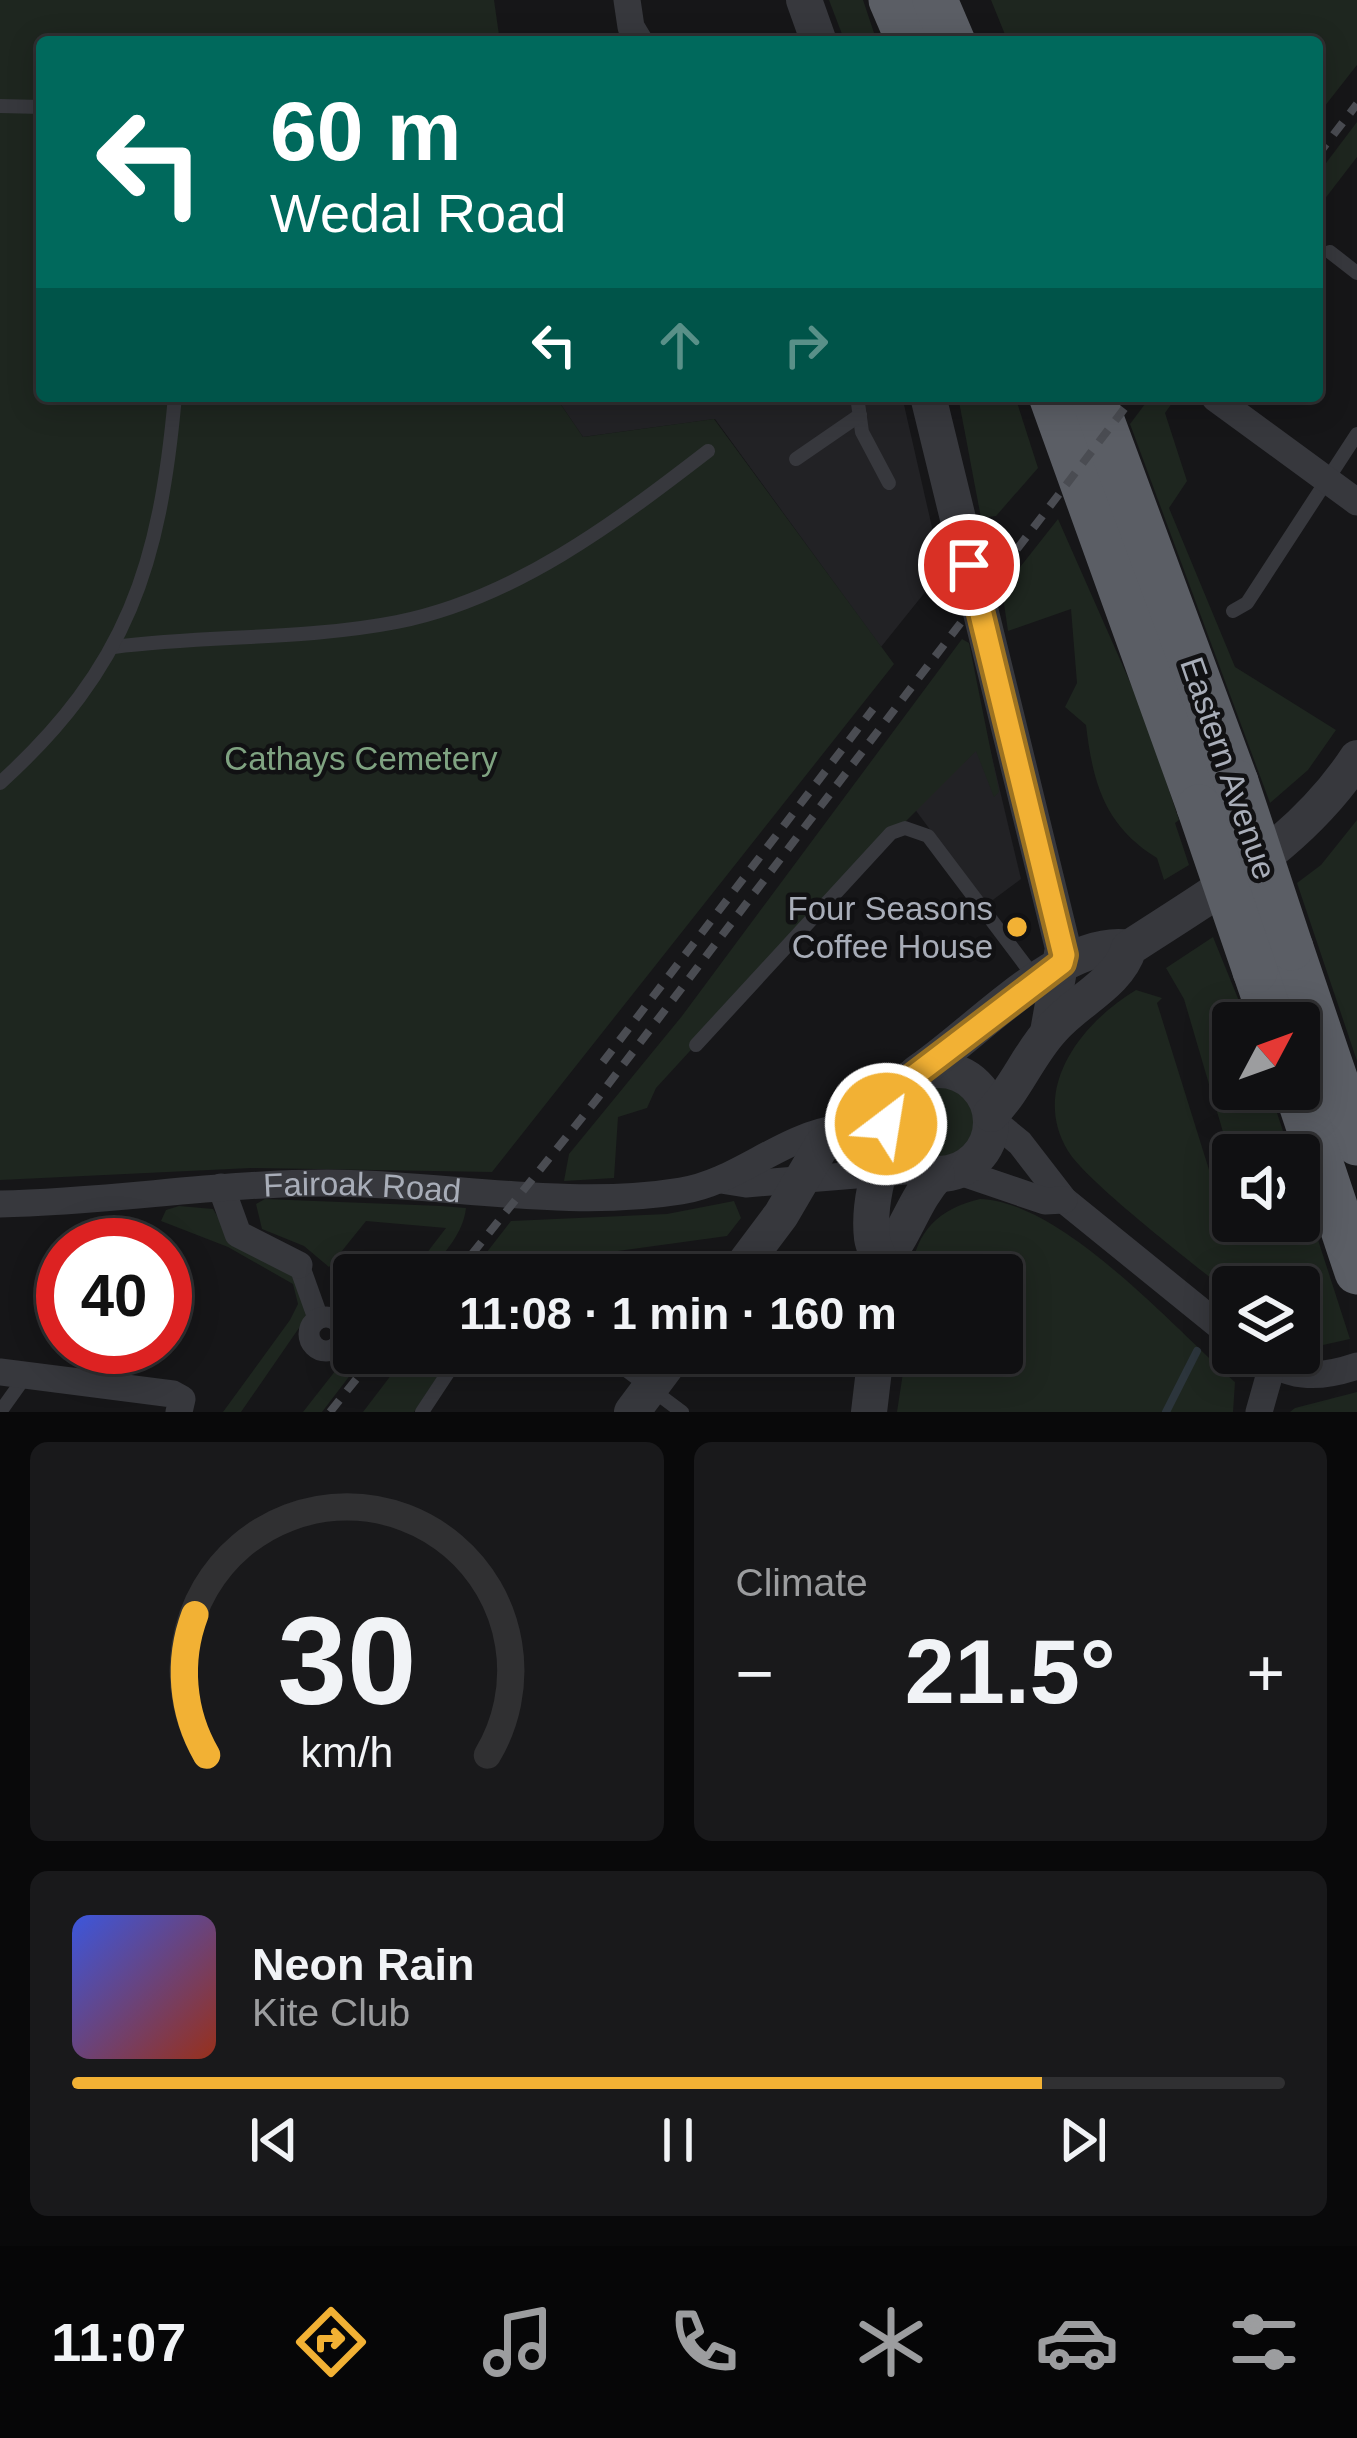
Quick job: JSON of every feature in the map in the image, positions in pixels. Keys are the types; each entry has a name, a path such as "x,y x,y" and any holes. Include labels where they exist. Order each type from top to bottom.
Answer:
{"highway":[{"path":"892,0 907,36"},
{"path":"935,0 950,36"},
{"name":"Eastern Avenue","path":"1054,402 1218,795"},
{"name":"Eastern Avenue","path":"1096,402 1273,959 1357,1143"},
{"name":"Eastern Avenue","path":"1273,959 1274,1002"},
{"path":"1303,1110 1357,1272"}],"street":[{"path":"627,0 638,36"},
{"path":"804,0 817,36"},
{"path":"929,402 1059,928 1050,973 1048,1032"},
{"path":"1221,402 1328,476 1357,502"},
{"path":"890,1254 918,1196 937,1172 980,1156 991,1116 1048,1032 1122,971 1129,948 1286,841 1320,809 1357,758"},
{"path":"1050,973 1106,944 1129,948"},
{"name":"Fairoak Road","path":"721,1180 737,1167 819,1130 840,1128 1050,973"},
{"path":"877,1254 872,1243 878,1176 889,1138 887,1111 908,1080 926,1071 960,1074 974,1084 991,1116"},
{"name":"Fairoak Road","path":"991,1116 1020,1143 1064,1200 1212,1320"},
{"path":"752,1254 781,1215 798,1179 840,1128"},
{"path":"889,1138 937,1172"},
{"name":"Fairoak Road","path":"0,1204 327,1183 647,1195 721,1180 746,1184 937,1172 1045,1201 1064,1200"},
{"path":"221,1187 238,1234 299,1265 318,1318"},
{"path":"1320,1374 1357,1366"},
{"path":"13,1373 181,1405"},
{"path":"641,1400 660,1374"},
{"path":"868,1412 873,1374"},
{"path":"1259,1412 1262,1374"}],"lane":[{"path":"0,106 36,107"},
{"path":"1330,252 1357,273"},
{"path":"0,783 76,706 114,646 145,580 168,480 174,402"},
{"path":"857,402 862,432 889,483"},
{"path":"796,459 860,415"},
{"path":"1233,611 1247,603 1357,434"},
{"path":"114,646 398,622 454,604 535,569 708,452"},
{"path":"696,1046 891,833 905,828 928,836 1050,973"},
{"path":"0,1412 13,1373"},
{"path":"422,1412 447,1374"},
{"path":"620,1374 641,1400 682,1412"}],"shaded area":[{"path":"559,402 903,402 942,571 881,647 715,419 583,437"},
{"path":"987,736 1021,879 986,905 914,808"}],"green space":[{"name":"Cathays Cemetery","path":"0,0 494,0 499,36 36,36 36,402 559,402 583,437 714,419 894,664 492,1172 251,1168 0,1180"},
{"path":"829,0 863,0 875,36 843,36"},
{"path":"991,0 1357,0 1357,65 1323,108 1323,36 1006,36"},
{"path":"1357,122 1357,157 1323,201 1323,167"},
{"path":"959,402 1017,402 1038,468 996,516 981,518"},
{"path":"1146,402 1173,402 1165,413 1187,481 1169,508 1235,667 1336,730 1308,770 1270,803 1130,424"},
{"path":"1058,519 1141,707 1179,820 1175,823 1189,865 1164,880 1157,858 1125,832 1105,802 1086,725 1065,707 1077,683 1071,609 1008,631 1002,590"},
{"path":"962,639 969,643 999,792 994,797 976,751 843,884 656,1088 647,1108 618,1117 614,1178 564,1181 569,1154 682,1016"},
{"path":"1357,820 1357,1061 1297,883 1321,865"},
{"path":"1213,937 1239,1002 1212,1002 1212,1094 1184,999 1166,968"},
{"path":"1136,990 1162,998 1157,1003 1212,1179 1212,1242 1319,1242 1350,1339 1320,1345 1320,1266 1212,1266 1212,1279 1119,1202 1068,1151 1058,1127 1059,1080 1081,1038"},
{"path":"938,1085 964,1095 974,1121 964,1147 938,1157 912,1147 902,1121 912,1095"},
{"path":"1217,1110 1276,1110 1284,1134 1224,1134"},
{"path":"265,1199 466,1208 457,1236 443,1254 426,1254 446,1228 366,1221 339,1254 333,1254 329,1267 304,1246 262,1229 256,1204"},
{"path":"980,1199 1012,1206 1046,1221 1116,1271 1212,1360 1212,1374 1227,1374 1235,1382 1233,1412 897,1412 903,1374 1023,1374 1023,1254 915,1254 931,1225"},
{"path":"734,1201 741,1218 727,1236 596,1254 485,1254 511,1221 667,1214"},
{"path":"179,1206 213,1209 222,1224 288,1268 310,1312 241,1412 223,1412 290,1320 298,1304 293,1284 228,1247 192,1233 192,1218 162,1218 166,1210"},
{"path":"333,1374 351,1374 322,1412 303,1412"},
{"path":"392,1374 439,1374 414,1412 363,1412"},
{"path":"1357,1392 1357,1412 1290,1412 1295,1408"}],"waterway":[{"path":"1166,1412 1197,1351"}],"railway":[{"path":"1323,148 1357,104"},
{"path":"472,1254 597,1099 1129,402"},
{"path":"603,1062 873,709"},
{"path":"330,1412 360,1374"}],"place":[{"name":"Four Seasons Coffee House","path":"1017,927"}],"route":[{"path":"886,1124 892,1098 906,1082 1062,963 1064,955 969,565"}]}
